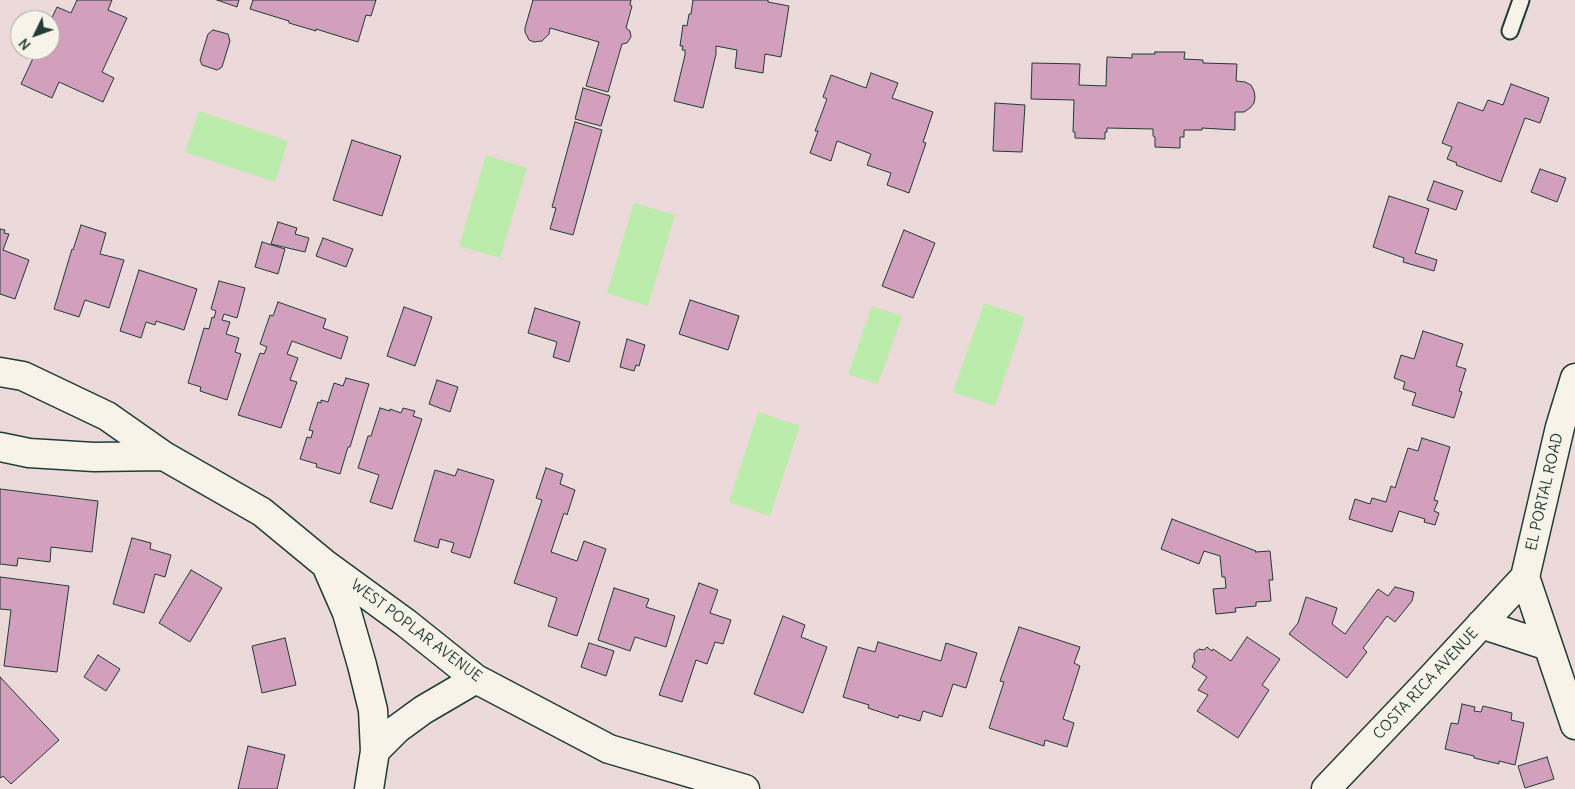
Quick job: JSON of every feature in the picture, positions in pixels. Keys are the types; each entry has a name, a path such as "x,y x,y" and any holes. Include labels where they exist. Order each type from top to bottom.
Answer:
{"street":[{"name":"WEST POPLAR AVENUE","path":"0,372 23,376 107,416 164,456 262,512 325,564 406,623 476,678 609,749 745,789"},
{"name":"EL PORTAL ROAD","path":"1525,577 1568,429 1575,378"},
{"path":"0,448 29,453 94,457 164,456"},
{"path":"325,564 346,613 373,710 375,751 369,789"},
{"path":"1525,577 1575,725"},
{"name":"COSTA RICA AVENUE","path":"1326,789 1425,686 1525,577"},
{"path":"1481,624 1548,646"},
{"path":"375,751 403,724 476,678"}],"lane":[{"path":"1510,31 1521,0"}],"green space":[{"path":"199,111 288,141 275,182 185,152"},
{"path":"486,155 527,168 500,258 459,246"},
{"path":"634,203 675,215 648,306 607,293"},
{"path":"984,303 1025,317 995,406 953,392"},
{"path":"872,306 902,316 878,384 848,374"},
{"path":"758,412 800,426 770,516 729,502"}],"building":[{"path":"77,0 112,0 108,10 127,18 102,72 114,78 103,102 59,82 52,98 21,84 32,60 60,60 60,10 56,10 57,7 71,13"},
{"path":"217,0 239,0 237,7"},
{"path":"253,0 376,0 371,16 366,15 358,42 289,23 289,21 250,9"},
{"path":"533,0 631,0 630,5 632,6 626,28 630,31 631,37 627,43 622,44 608,92 586,86 599,42 550,28 549,34 542,41 534,42 529,40 525,28"},
{"path":"693,0 768,0 768,2 789,6 781,57 765,54 763,73 735,68 737,50 716,46 716,54 703,108 674,101 685,55 685,50 682,50 683,46 680,46 683,25 687,26"},
{"path":"213,30 228,34 230,41 222,67 217,70 202,65 200,60 208,34"},
{"path":"1155,52 1185,52 1184,59 1203,60 1203,63 1237,64 1236,81 1251,85 1255,97 1254,103 1250,108 1244,112 1235,112 1235,130 1202,128 1202,130 1184,130 1184,137 1180,137 1180,148 1155,147 1153,129 1107,128 1105,139 1075,138 1075,132 1073,132 1074,100 1031,99 1032,63 1080,64 1079,85 1106,86 1107,57 1132,58 1132,54 1155,54"},
{"path":"871,73 898,83 892,98 933,112 923,142 926,143 909,193 887,185 891,173 867,165 871,154 837,141 831,161 810,153 818,131 815,131 827,99 823,97 831,75 866,88"},
{"path":"1511,84 1549,98 1540,123 1525,118 1501,182 1456,165 1457,163 1447,159 1452,147 1442,143 1458,102 1483,111 1488,100 1503,105"},
{"path":"583,88 610,96 601,126 575,119"},
{"path":"995,103 1025,105 1022,152 993,151"},
{"path":"575,122 602,130 573,235 550,229 556,208 552,207"},
{"path":"352,140 401,156 382,216 333,200"},
{"path":"1540,169 1566,178 1557,202 1531,192"},
{"path":"1434,181 1463,191 1456,210 1427,200"},
{"path":"1389,196 1429,209 1415,253 1437,260 1434,271 1403,262 1404,258 1373,247"},
{"path":"278,222 297,228 295,234 309,238 305,252 271,244"},
{"path":"81,225 106,233 100,254 124,260 109,308 85,300 79,317 54,309"},
{"path":"0,229 5,230 4,233 9,234 3,250 29,260 15,299 0,294"},
{"path":"904,230 935,243 913,298 882,286"},
{"path":"323,238 353,249 346,267 316,256"},
{"path":"262,242 285,249 278,274 255,267"},
{"path":"139,270 197,289 184,330 156,321 155,325 146,322 141,338 120,331"},
{"path":"219,281 245,288 237,318 224,314 222,320 230,322 226,334 239,338 235,352 241,354 227,400 200,391 201,387 188,383 204,328 209,329 212,317 214,318 216,311 211,309"},
{"path":"690,300 739,316 728,350 679,334"},
{"path":"278,302 326,319 323,328 348,337 341,359 292,341 287,354 298,358 290,380 297,382 281,428 238,415 260,353 264,354 267,347 260,344 270,315 273,316"},
{"path":"404,307 432,317 415,366 387,356"},
{"path":"535,308 580,322 569,362 553,357 557,342 528,333"},
{"path":"1423,331 1463,344 1456,366 1466,369 1459,391 1462,392 1454,418 1412,405 1416,393 1403,389 1405,382 1394,378 1401,355 1414,359"},
{"path":"627,339 645,345 639,366 636,365 634,371 620,367"},
{"path":"346,378 369,384 340,474 316,467 317,464 300,459 307,437 311,438 313,431 309,430 318,402 321,403 321,400 328,402 334,383 343,386"},
{"path":"437,380 458,387 450,412 429,404"},
{"path":"380,408 401,413 403,408 415,411 413,416 422,419 392,509 370,502 379,475 358,468 368,436 371,436"},
{"path":"1422,438 1450,447 1434,500 1438,501 1434,511 1439,513 1435,525 1424,522 1425,519 1399,511 1392,532 1349,519 1355,499 1370,504 1372,498 1386,502 1391,486 1395,488 1408,448 1418,451"},
{"path":"546,468 563,474 560,484 575,490 567,515 564,513 551,552 577,561 584,541 606,549 577,636 548,626 557,598 514,583 542,500 536,498"},
{"path":"458,469 494,480 470,558 451,552 454,543 440,539 438,548 414,541 435,470 455,476"},
{"path":"0,489 98,501 92,552 51,547 50,562 18,558 17,566 0,564"},
{"path":"1172,519 1255,552 1270,551 1273,580 1269,580 1271,601 1256,602 1256,606 1235,608 1236,612 1216,614 1213,589 1226,588 1225,577 1222,577 1220,556 1204,551 1199,564 1161,549"},
{"path":"132,538 151,543 150,549 171,555 165,577 155,574 144,613 113,604"},
{"path":"191,570 222,588 190,642 159,623"},
{"path":"0,577 69,586 57,672 4,666 11,610 0,609"},
{"path":"699,583 718,590 710,613 731,620 723,644 715,642 707,664 696,660 682,702 659,695"},
{"path":"1395,587 1414,592 1412,601 1395,622 1387,616 1363,648 1367,652 1347,678 1289,634 1298,623 1306,597 1337,608 1332,624 1345,634 1378,589 1388,596"},
{"path":"614,588 649,599 646,607 675,616 666,647 635,637 630,651 598,640"},
{"path":"783,616 805,625 801,637 827,647 803,713 754,694"},
{"path":"1019,627 1080,647 1074,663 1080,666 1063,719 1074,723 1067,747 1045,740 1044,746 989,728 1004,682 1000,681"},
{"path":"1247,637 1280,659 1262,685 1269,690 1238,738 1197,711 1208,695 1198,690 1207,677 1192,667 1195,661 1194,653 1199,649 1204,650 1207,647 1231,661"},
{"path":"285,638 296,685 262,693 252,646"},
{"path":"878,642 941,661 946,643 977,653 966,688 953,684 942,717 923,711 920,721 899,715 898,718 868,708 869,705 843,697 858,647 875,652"},
{"path":"589,643 614,651 606,676 581,667"},
{"path":"98,655 120,669 106,691 84,677"},
{"path":"0,677 59,740 11,784 3,776 0,777"},
{"path":"1462,704 1475,707 1474,711 1481,712 1483,706 1512,713 1511,720 1524,723 1515,765 1499,761 1499,764 1445,749 1451,723 1458,724"},
{"path":"248,746 285,755 277,789 238,789"},
{"path":"1547,757 1554,779 1525,788 1518,766"}]}
